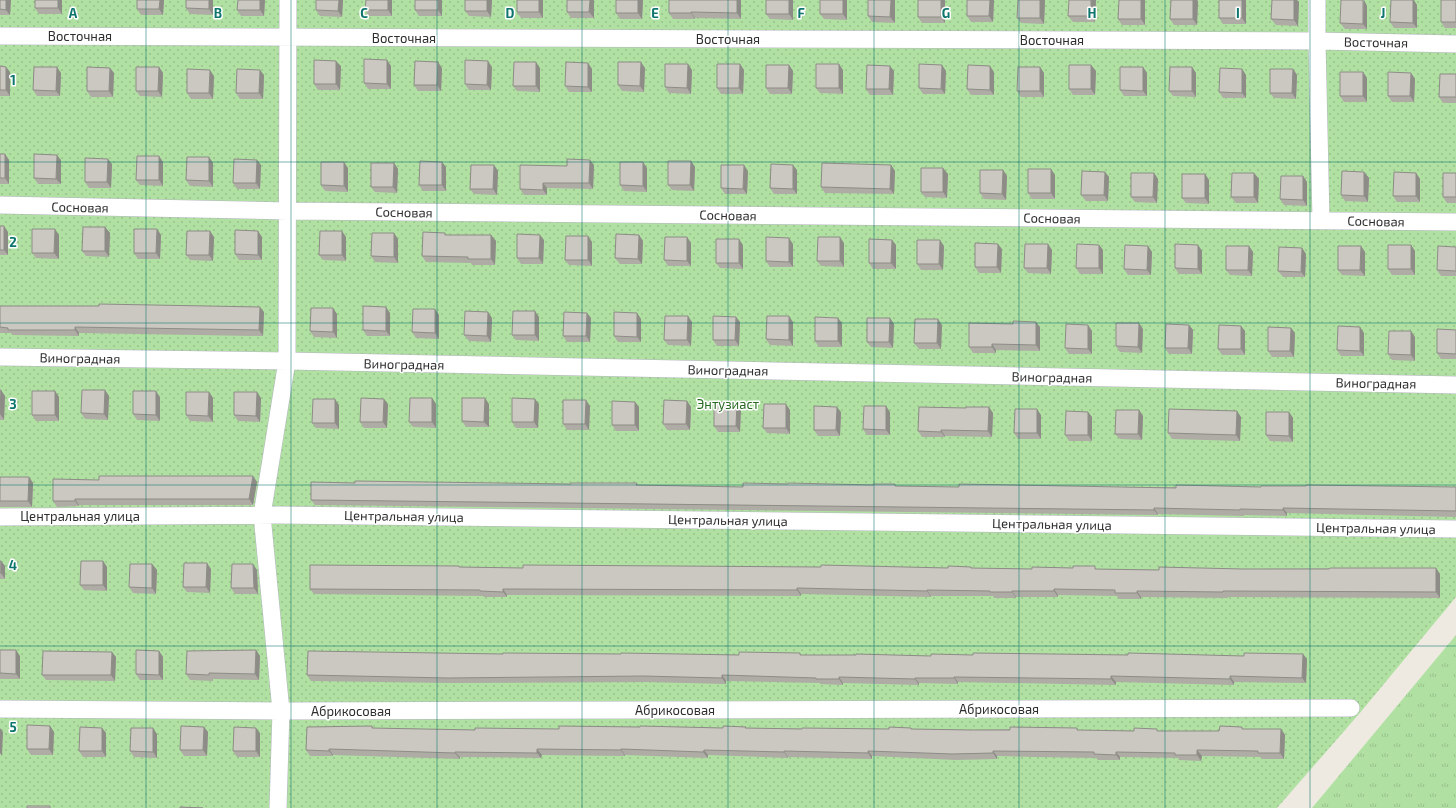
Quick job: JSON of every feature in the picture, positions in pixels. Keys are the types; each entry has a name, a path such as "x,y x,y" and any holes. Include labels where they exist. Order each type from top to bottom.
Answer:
{"street":[{"path":"278,808 281,711 262,515 287,361 288,0"},
{"path":"1317,0 1321,220"},
{"name":"Восточная","path":"0,36 1317,41 1456,44"},
{"name":"Сосновая","path":"0,205 288,211 1456,222"},
{"name":"Виноградная","path":"0,357 287,361 1456,385"},
{"name":"Центральная улица","path":"0,517 262,515 1456,529"},
{"name":"Абрикосовая","path":"0,709 281,711 1351,708"}],"green space":[{"name":"Энтузиаст","path":"0,0 1456,0 1456,597 1359,714 1277,808 0,808"},
{"path":"1456,635 1456,808 1312,808"}],"building":[{"path":"0,0 6,0 6,10 0,9"},
{"path":"35,0 58,0 58,8 35,8"},
{"path":"137,0 160,0 159,9 137,9"},
{"path":"186,0 209,0 209,9 186,8"},
{"path":"238,0 260,0 260,10 237,10"},
{"path":"316,0 339,0 338,11 316,10"},
{"path":"366,0 388,0 388,10 365,10"},
{"path":"415,0 438,0 438,10 415,10"},
{"path":"465,0 487,0 487,11 465,11"},
{"path":"517,0 539,0 539,12 517,12"},
{"path":"567,0 590,0 589,12 567,12"},
{"path":"616,0 638,0 638,13 616,13"},
{"path":"669,0 737,0 737,13 669,13"},
{"path":"766,0 789,0 789,14 766,14"},
{"path":"820,0 843,0 843,14 820,14"},
{"path":"868,0 891,0 890,17 868,16"},
{"path":"918,0 941,0 941,17 918,17"},
{"path":"967,0 990,0 989,16 967,16"},
{"path":"1018,0 1040,0 1040,18 1017,18"},
{"path":"1069,0 1091,0 1091,16 1068,16"},
{"path":"1119,0 1141,0 1141,19 1118,19"},
{"path":"1171,0 1193,0 1193,19 1170,19"},
{"path":"1219,0 1242,0 1242,18 1219,18"},
{"path":"1272,0 1294,0 1294,20 1271,19"},
{"path":"1341,0 1363,0 1363,24 1340,23"},
{"path":"1391,0 1413,0 1413,23 1390,22"},
{"path":"1441,0 1456,0 1456,22 1441,22"},
{"path":"364,59 387,60 387,84 364,83"},
{"path":"314,60 336,61 336,84 314,84"},
{"path":"465,60 488,61 487,85 465,84"},
{"path":"415,61 438,62 437,85 414,85"},
{"path":"514,62 536,62 536,86 513,86"},
{"path":"566,62 588,63 588,87 565,86"},
{"path":"618,62 641,62 640,86 618,85"},
{"path":"665,64 688,64 687,88 665,87"},
{"path":"717,64 740,64 739,88 717,88"},
{"path":"816,64 839,64 839,88 816,88"},
{"path":"919,64 942,65 941,89 919,88"},
{"path":"766,65 789,65 788,88 766,88"},
{"path":"867,65 890,66 889,89 866,89"},
{"path":"968,65 990,66 990,90 967,89"},
{"path":"1069,65 1091,65 1091,89 1069,89"},
{"path":"0,66 6,67 6,90 0,90"},
{"path":"34,67 57,67 56,91 33,90"},
{"path":"87,67 110,68 109,91 87,91"},
{"path":"136,67 159,67 158,91 136,91"},
{"path":"1018,67 1040,67 1040,91 1017,91"},
{"path":"1120,67 1143,67 1143,91 1120,90"},
{"path":"1170,67 1192,67 1192,91 1169,91"},
{"path":"1220,68 1242,69 1242,93 1219,92"},
{"path":"187,69 210,70 209,93 187,93"},
{"path":"237,69 260,70 259,93 236,93"},
{"path":"1270,69 1293,69 1292,93 1270,93"},
{"path":"1340,72 1363,72 1363,96 1340,96"},
{"path":"1388,72 1411,73 1410,96 1388,96"},
{"path":"1440,74 1456,74 1456,97 1439,97"},
{"path":"0,154 5,154 5,178 0,178"},
{"path":"34,154 57,155 56,179 34,178"},
{"path":"137,156 159,156 159,180 136,180"},
{"path":"187,157 209,157 209,181 186,180"},
{"path":"85,158 108,159 107,182 85,182"},
{"path":"234,159 257,160 256,183 233,183"},
{"path":"567,159 590,160 589,183 543,183 543,190 520,189 520,165 567,166"},
{"path":"420,161 442,162 442,185 419,185"},
{"path":"668,161 691,161 690,185 668,185"},
{"path":"321,162 344,162 344,186 321,185"},
{"path":"620,162 643,162 643,186 620,185"},
{"path":"371,163 394,163 393,187 371,187"},
{"path":"822,163 891,165 890,189 821,187"},
{"path":"771,164 793,165 793,189 770,188"},
{"path":"471,165 494,165 493,189 470,189"},
{"path":"721,165 744,165 743,189 721,188"},
{"path":"921,168 943,168 943,192 921,192"},
{"path":"1028,169 1051,169 1051,193 1028,193"},
{"path":"980,170 1003,170 1002,194 980,193"},
{"path":"1082,171 1105,172 1104,195 1081,195"},
{"path":"1342,171 1364,172 1364,196 1341,195"},
{"path":"1394,172 1416,173 1416,196 1393,196"},
{"path":"1131,173 1154,173 1153,197 1131,197"},
{"path":"1232,173 1254,173 1254,197 1231,197"},
{"path":"1443,173 1456,173 1456,197 1443,197"},
{"path":"1182,174 1205,174 1205,198 1182,198"},
{"path":"1281,176 1303,176 1303,200 1280,199"},
{"path":"0,226 4,226 4,250 0,250"},
{"path":"83,227 105,227 105,251 82,251"},
{"path":"32,229 55,229 54,253 32,253"},
{"path":"134,229 157,229 156,253 134,253"},
{"path":"235,230 258,231 258,255 235,254"},
{"path":"187,231 210,231 209,255 186,255"},
{"path":"320,231 342,231 342,255 319,255"},
{"path":"423,232 445,233 445,235 491,235 491,259 422,256"},
{"path":"372,233 394,233 394,257 371,256"},
{"path":"517,234 540,235 539,258 517,258"},
{"path":"616,234 639,235 638,259 615,258"},
{"path":"566,236 588,236 588,260 565,260"},
{"path":"665,237 687,237 687,261 664,260"},
{"path":"766,237 789,238 789,262 766,261"},
{"path":"818,237 840,237 840,261 817,261"},
{"path":"716,239 739,239 739,263 716,263"},
{"path":"869,239 892,240 891,263 869,263"},
{"path":"917,240 940,240 939,264 917,264"},
{"path":"975,243 998,244 997,267 975,267"},
{"path":"1025,244 1048,244 1047,268 1024,268"},
{"path":"1077,244 1099,245 1099,268 1076,268"},
{"path":"1175,244 1198,245 1198,269 1175,268"},
{"path":"1125,245 1148,246 1147,270 1124,269"},
{"path":"1388,245 1411,245 1411,269 1388,269"},
{"path":"1226,246 1249,246 1248,270 1226,270"},
{"path":"1338,246 1361,246 1360,270 1338,270"},
{"path":"1438,246 1456,247 1456,271 1437,270"},
{"path":"1279,247 1302,248 1301,272 1278,271"},
{"path":"99,304 260,307 259,330 75,327 75,330 8,330 8,328 0,327 0,306 99,306"},
{"path":"363,306 386,307 386,331 363,330"},
{"path":"311,308 333,308 333,332 310,331"},
{"path":"413,309 435,309 435,333 412,332"},
{"path":"465,311 488,312 487,336 464,335"},
{"path":"513,311 535,311 535,335 512,335"},
{"path":"564,312 587,313 586,336 563,336"},
{"path":"614,312 637,313 637,337 614,336"},
{"path":"665,316 688,316 687,340 664,340"},
{"path":"713,316 736,317 735,340 713,340"},
{"path":"767,316 789,316 789,340 766,339"},
{"path":"815,317 838,318 838,341 815,341"},
{"path":"867,318 890,318 889,342 867,342"},
{"path":"915,319 938,319 937,343 914,343"},
{"path":"1013,321 1036,322 1036,345 992,344 992,347 969,347 969,323 1013,324"},
{"path":"1116,323 1139,323 1138,347 1116,346"},
{"path":"1066,324 1088,325 1088,349 1065,348"},
{"path":"1166,324 1189,325 1188,348 1165,348"},
{"path":"1219,325 1241,326 1241,349 1218,349"},
{"path":"1338,326 1360,327 1360,351 1337,350"},
{"path":"1268,327 1291,328 1290,351 1268,351"},
{"path":"1437,329 1456,330 1456,354 1437,353"},
{"path":"1389,331 1411,331 1411,355 1388,354"},
{"path":"0,390 1,390 0,414"},
{"path":"82,390 105,390 104,414 81,413"},
{"path":"32,391 55,391 55,415 32,415"},
{"path":"133,391 156,391 156,415 133,414"},
{"path":"186,392 209,392 208,416 186,415"},
{"path":"234,392 257,392 256,416 234,415"},
{"path":"361,398 384,399 383,422 360,422"},
{"path":"410,398 432,398 432,422 409,422"},
{"path":"462,398 485,398 484,422 462,421"},
{"path":"512,398 535,399 534,422 512,422"},
{"path":"313,399 335,399 335,423 312,423"},
{"path":"563,400 586,400 585,424 563,424"},
{"path":"664,400 687,401 686,424 663,424"},
{"path":"612,401 635,402 635,425 612,425"},
{"path":"714,402 737,403 736,426 714,426"},
{"path":"764,404 786,404 786,428 763,428"},
{"path":"814,406 837,407 836,430 814,430"},
{"path":"864,406 886,406 886,430 863,429"},
{"path":"919,407 989,407 988,431 918,431"},
{"path":"1015,409 1037,409 1037,433 1014,433"},
{"path":"1169,409 1237,411 1236,435 1168,433"},
{"path":"1116,410 1139,410 1138,434 1115,434"},
{"path":"1066,411 1088,412 1088,435 1065,435"},
{"path":"1266,412 1289,412 1289,436 1266,435"},
{"path":"99,476 253,476 249,499 75,499 75,501 53,501 53,479 99,480"},
{"path":"0,477 29,477 28,501 0,501"},
{"path":"355,481 571,484 637,483 636,485 743,487 743,483 788,483 873,485 895,484 895,486 959,487 959,484 1176,488 1176,485 1261,487 1306,485 1456,487 1456,511 1283,508 1283,510 1240,510 1154,508 1154,510 311,500 311,482 355,483"},
{"path":"1,561 1,573 0,573"},
{"path":"81,561 103,561 103,585 80,585"},
{"path":"184,563 207,563 206,587 183,587"},
{"path":"130,564 152,564 152,588 129,587"},
{"path":"232,564 253,564 254,588 231,588"},
{"path":"310,565 523,568 523,565 821,567 821,565 948,568 948,566 1032,569 1032,567 1073,568 1073,566 1095,566 1095,569 1159,570 1159,567 1243,569 1436,568 1436,592 1137,591 1137,593 1115,593 1115,590 1054,589 1054,591 990,592 797,588 797,590 503,589 503,592 480,590 310,589"},
{"path":"0,650 16,650 16,674 0,673"},
{"path":"136,650 159,651 159,675 136,674"},
{"path":"256,650 255,674 186,674 187,651"},
{"path":"43,651 112,652 111,675 42,675"},
{"path":"308,651 739,655 739,652 800,653 800,655 856,654 931,656 931,654 973,655 973,653 1128,655 1128,653 1244,656 1244,653 1303,654 1302,678 1230,676 1230,679 1111,676 1111,679 954,677 915,679 839,677 839,679 816,679 722,675 722,678 643,676 448,678 307,675"},
{"path":"27,725 50,726 49,749 27,749"},
{"path":"181,726 204,727 203,750 180,750"},
{"path":"372,726 372,728 475,730 475,728 559,729 559,726 723,728 723,726 802,729 889,729 889,727 971,730 1010,730 1010,727 1077,728 1077,730 1134,731 1134,728 1157,729 1157,731 1219,731 1220,726 1242,727 1242,729 1281,729 1280,753 1258,753 1258,751 1197,750 1197,755 1116,752 1116,755 1094,754 1094,752 993,751 993,753 952,754 868,751 868,753 704,750 703,752 621,749 537,749 537,753 455,753 329,749 329,751 306,750 307,727"},
{"path":"80,727 102,728 102,751 79,751"},
{"path":"234,727 256,728 256,751 233,751"},
{"path":"131,728 153,728 153,752 130,751"},
{"path":"27,806 50,806 50,808 27,808"},
{"path":"180,807 203,808 180,808"}]}
